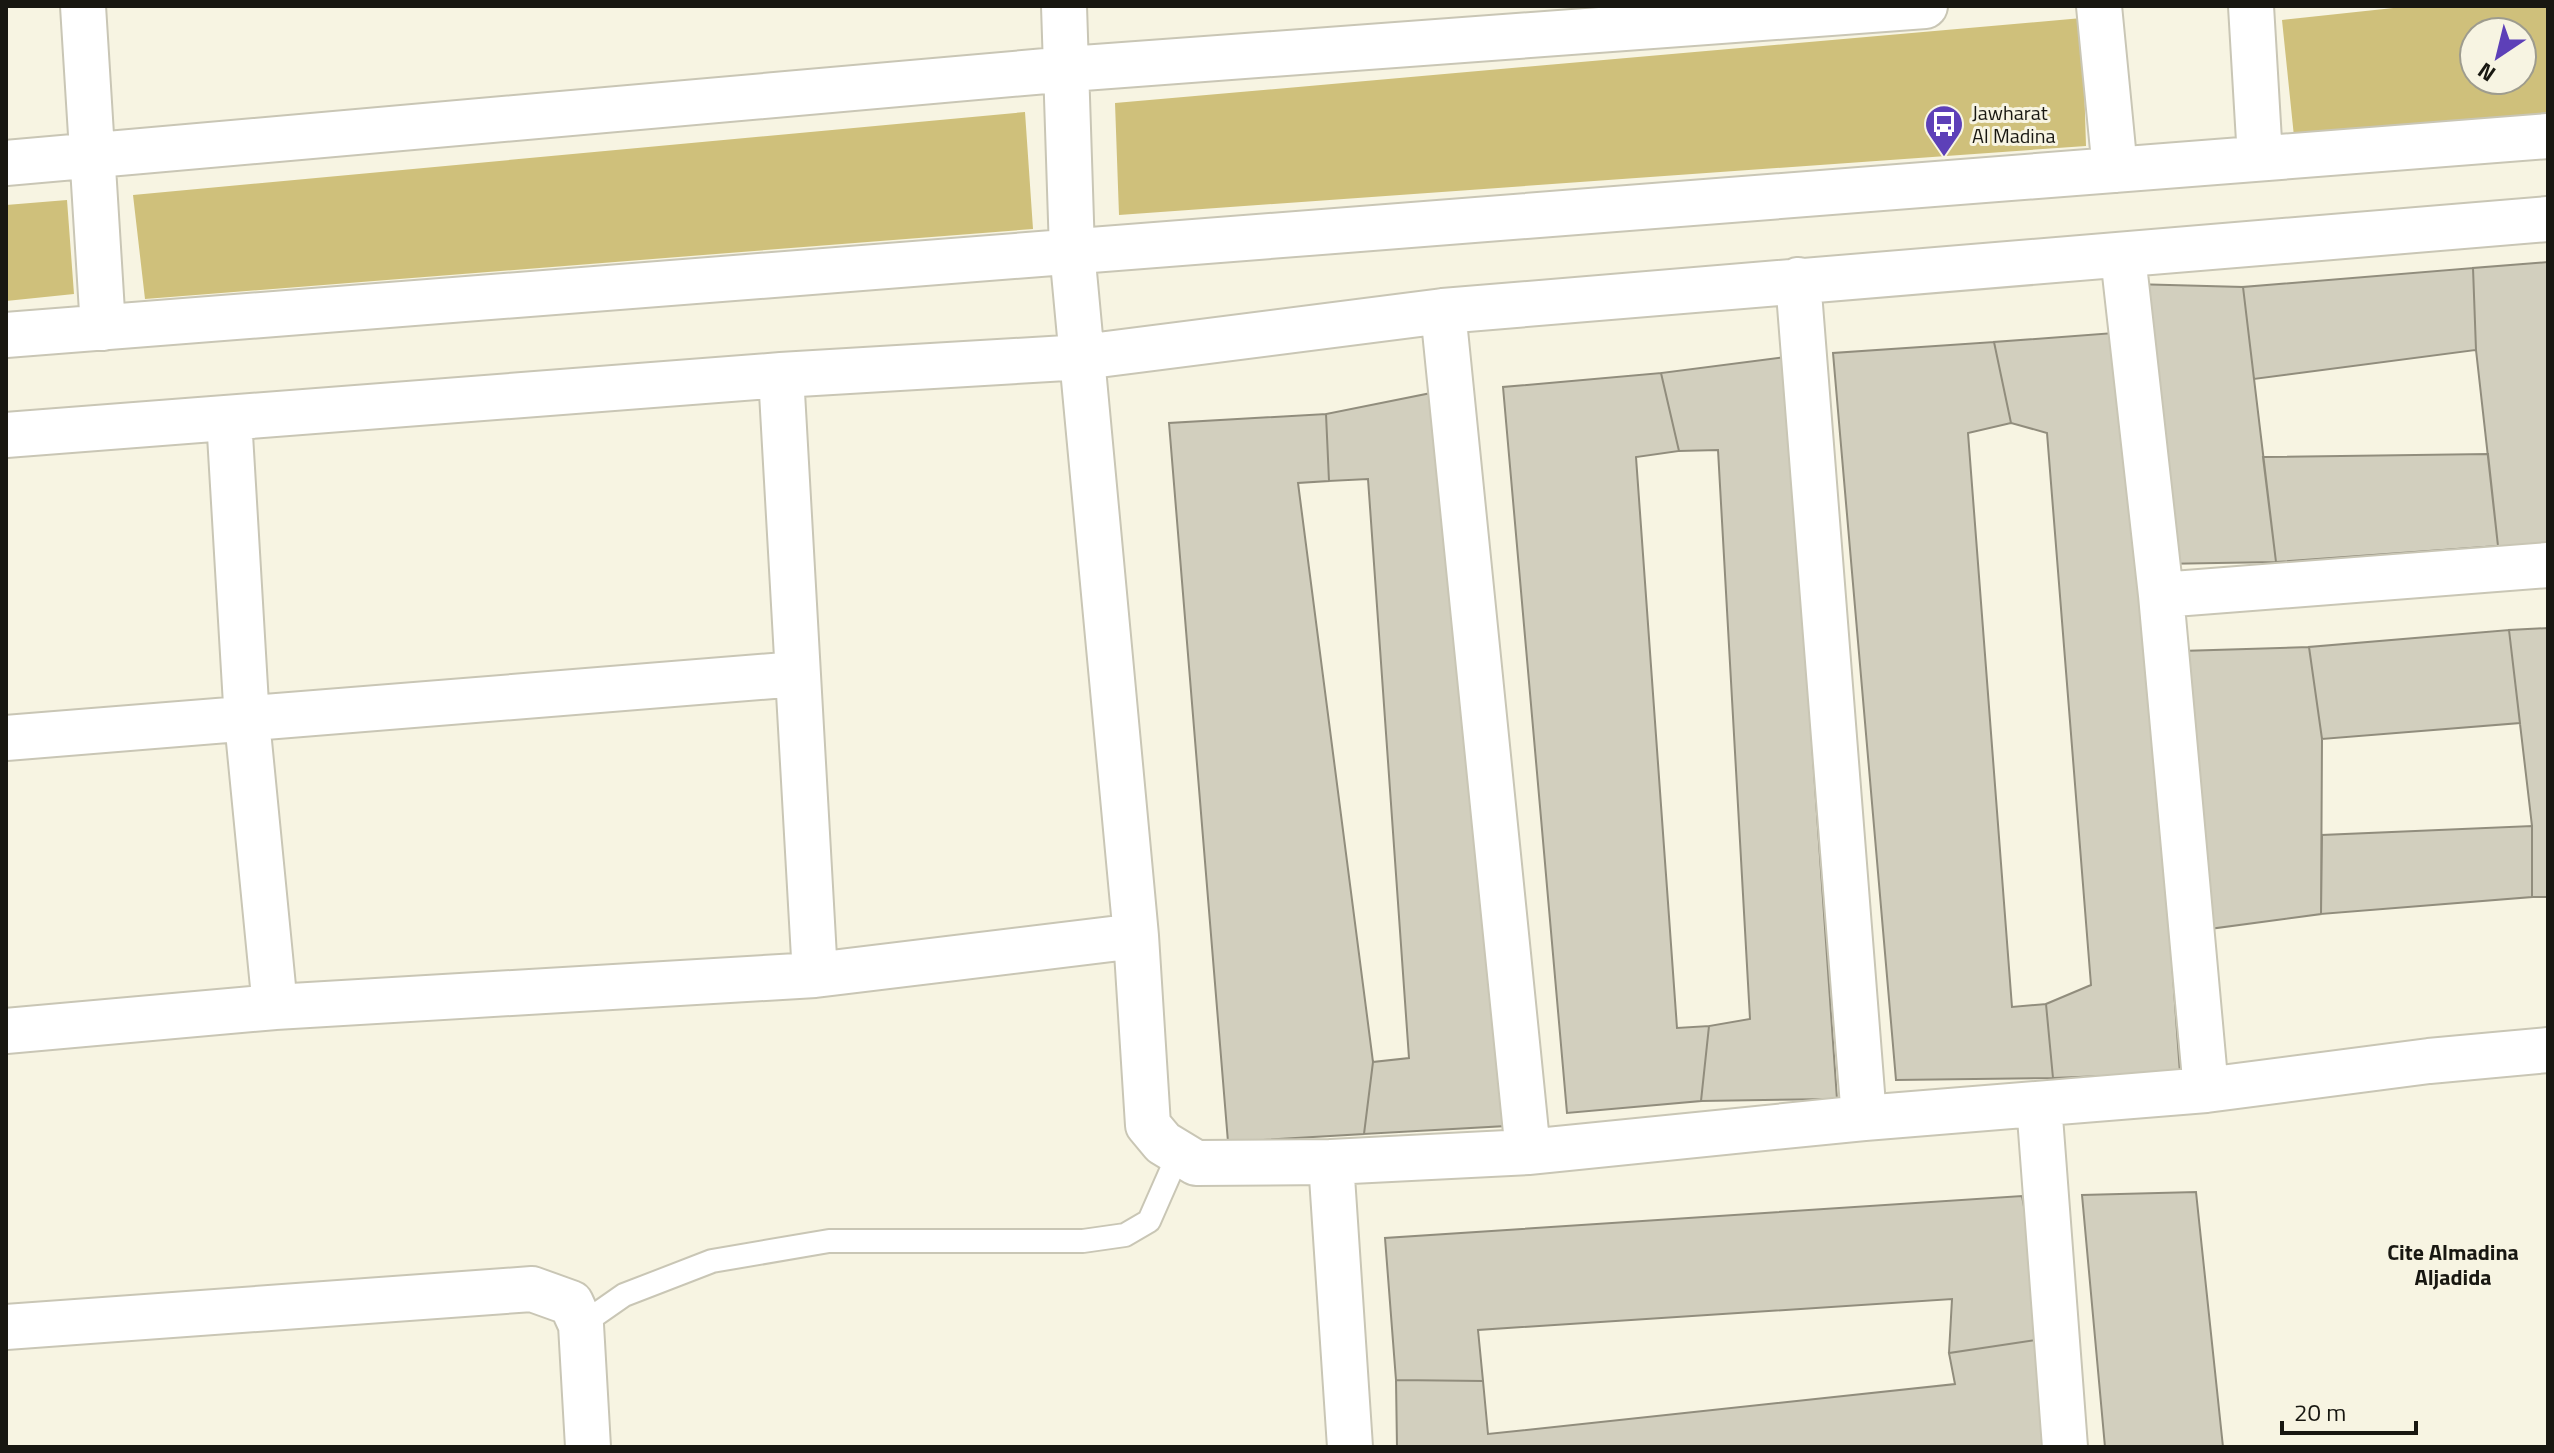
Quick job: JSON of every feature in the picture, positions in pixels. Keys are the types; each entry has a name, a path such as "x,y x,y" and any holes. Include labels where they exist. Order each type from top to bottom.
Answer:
{"street":[{"path":"83,6 103,328"},
{"path":"1064,6 1069,69 1072,251 1136,936 1148,1125 1178,1155 1196,1163 1331,1162 1528,1152 1864,1118 2206,1090 2548,1050"},
{"path":"6,163 1069,69 1925,6"},
{"path":"2099,6 2115,170"},
{"path":"2251,6 2260,158"},
{"path":"6,335 2548,136"},
{"path":"6,435 781,375 1083,357 1443,311 2548,219"},
{"path":"2123,256 2161,595 2206,1090"},
{"path":"1798,280 1864,1118"},
{"path":"1443,311 1528,1152"},
{"path":"781,375 815,975"},
{"path":"229,418 247,721 275,1007"},
{"path":"2161,595 2548,565"},
{"path":"6,738 247,721 797,674"},
{"path":"6,1031 275,1007 815,975 1136,936"},
{"path":"2039,1104 2065,1447"},
{"path":"1331,1162 1350,1447"},
{"path":"6,1327 532,1289 571,1303 581,1325 588,1447"}],"lane":[{"path":"581,1325 624,1295 712,1261 829,1241 1083,1241 1125,1235 1149,1221 1178,1155"}],"shaded area":[{"path":"2412,6 2548,6 2548,129 2296,156 2282,20"},
{"path":"2082,18 2086,146 1119,215 1115,103"},
{"path":"1025,112 1033,229 145,299 133,195"},
{"path":"67,200 74,294 6,301 6,205"}],"building":[{"path":"2548,262 2548,546 2498,546 2476,350 2473,268"},
{"path":"2473,268 2476,350 2254,379 2243,287"},
{"path":"2132,284 2243,287 2276,562 2159,564"},
{"path":"2127,332 2180,1073 2053,1078 2046,1004 2091,985 2047,433 2011,423 1994,342"},
{"path":"1994,342 2011,423 1968,433 2012,1007 2046,1004 2053,1078 1896,1080 1833,353"},
{"path":"1785,357 1837,1099 1701,1101 1709,1026 1750,1019 1718,450 1679,451 1661,373"},
{"path":"1661,373 1679,451 1636,457 1677,1028 1709,1026 1701,1101 1567,1113 1503,387"},
{"path":"1431,393 1506,1126 1364,1134 1373,1062 1409,1058 1368,479 1329,481 1326,414"},
{"path":"1326,414 1329,481 1298,483 1373,1062 1364,1134 1228,1142 1169,423"},
{"path":"2488,454 2498,546 2276,562 2263,457"},
{"path":"2548,628 2548,897 2532,897 2532,826 2509,630"},
{"path":"2509,630 2520,723 2322,739 2309,647"},
{"path":"2309,647 2322,739 2321,914 2209,929 2181,651"},
{"path":"2532,826 2532,897 2321,914 2322,835"},
{"path":"2196,1192 2223,1447 2105,1447 2082,1195"},
{"path":"2022,1196 2049,1338 1949,1353 1952,1299 1478,1330 1483,1381 1396,1380 1385,1238"},
{"path":"2049,1338 2055,1447 1397,1447 1396,1380 1483,1381 1488,1434 1955,1384 1949,1353"}],"place":[{"name":"Jawharat Al Madina","path":"1944,158"}],"district":[{"name":"Cite Almadina Aljadida","path":"2453,1264"}]}
